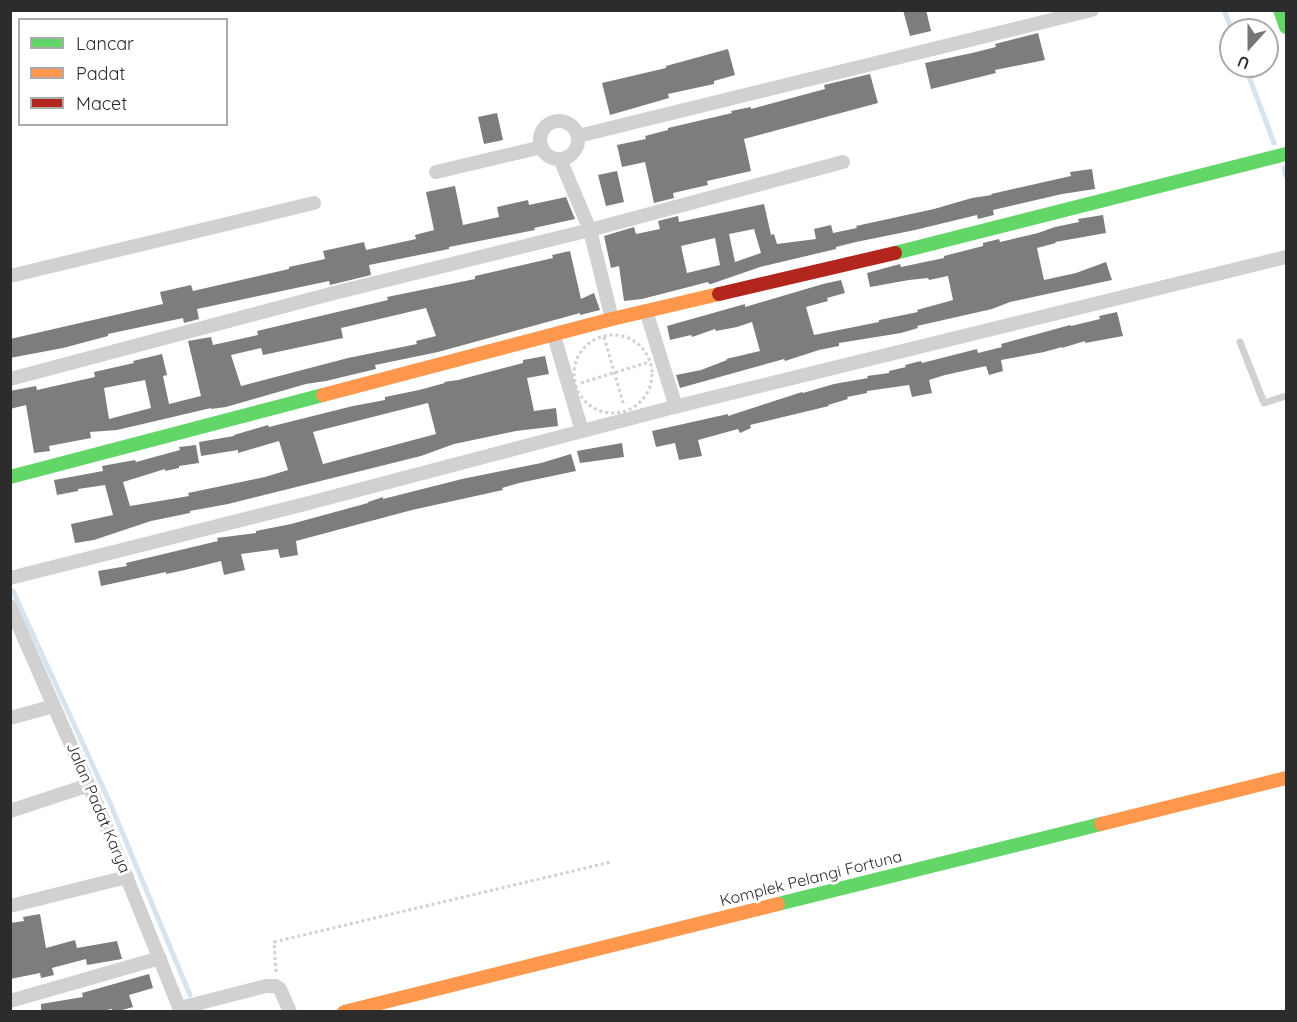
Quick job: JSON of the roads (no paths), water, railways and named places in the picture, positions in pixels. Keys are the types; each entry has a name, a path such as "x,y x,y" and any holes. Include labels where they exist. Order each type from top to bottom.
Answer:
{"street":[{"path":"578,136 1092,10"},
{"path":"1280,10 1287,27"},
{"path":"554,122 566,123 578,136 577,147 566,158 549,156 542,147 541,135 544,129 554,122"},
{"path":"436,172 542,147"},
{"path":"10,477 612,319 854,263 1287,154"},
{"path":"560,159 590,230 612,319"},
{"path":"10,379 334,293 590,230 843,162"},
{"path":"10,276 314,203"},
{"path":"10,578 582,431 627,415 676,407 1287,256"},
{"path":"646,311 676,407"},
{"path":"554,336 571,386 582,431"},
{"name":"Jalan Padat Karya","path":"10,606 89,785 181,1010"},
{"path":"10,718 54,706"},
{"name":"Komplek Pelangi Fortuna","path":"344,1011 1287,778"},
{"path":"10,811 89,785"},
{"path":"10,906 127,877"},
{"path":"10,1001 160,958"},
{"path":"181,1010 266,986 276,986 280,989 290,1011"}],"lane":[{"path":"1240,342 1264,403 1287,396"}],"waterway":[{"path":"1224,10 1227,18"},
{"path":"1250,78 1274,143"},
{"path":"1284,168 1286,176"},
{"path":"13,591 110,803 190,995"}]}
